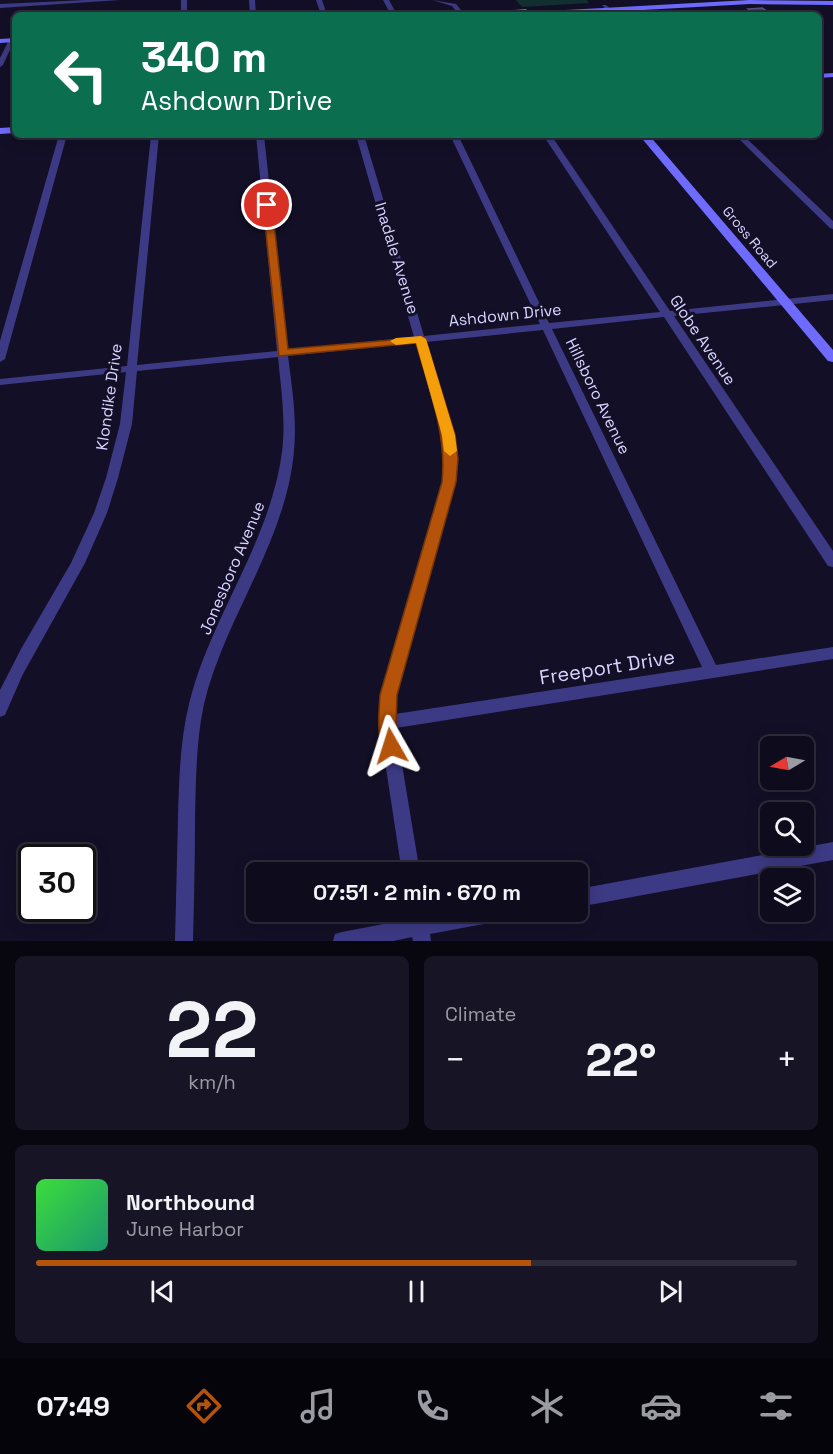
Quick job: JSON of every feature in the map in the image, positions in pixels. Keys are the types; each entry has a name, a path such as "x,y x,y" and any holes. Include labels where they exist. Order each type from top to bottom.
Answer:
{"main road":[{"path":"563,12 707,2 832,1"},
{"name":"Gross Road","path":"647,138 833,358"}],"street":[{"path":"0,6 117,0"},
{"path":"433,0 454,5 459,12"},
{"path":"433,0 446,6 452,12"},
{"path":"0,65 12,44"},
{"path":"0,358 62,138"},
{"name":"Klondike Drive","path":"0,710 26,650 78,564 106,500 126,424 155,138"},
{"name":"Jonesboro Avenue","path":"184,941 188,765 196,706 206,670 268,531 279,497 288,452 289,415 260,138"},
{"name":"Inadale Avenue","path":"361,138 448,435 451,459 449,482 389,695 387,722 409,862"},
{"name":"Hillsboro Avenue","path":"455,138 712,672"},
{"name":"Globe Avenue","path":"549,138 833,562"},
{"path":"742,138 833,226"},
{"name":"Ashdown Drive","path":"0,382 833,297"},
{"name":"Freeport Drive","path":"387,722 833,653"},
{"path":"588,896 833,850"},
{"path":"342,941 447,922"}],"green space":[{"path":"516,0 587,0 589,3 522,7"}],"building":[{"path":"762,8 768,12 752,12 748,9"}],"slow traffic":[{"path":"396,341 421,339 448,435 450,451"}],"route":[{"path":"267,205 283,353 421,339 448,435 451,459 449,482 389,695 387,722 391,746"}]}
